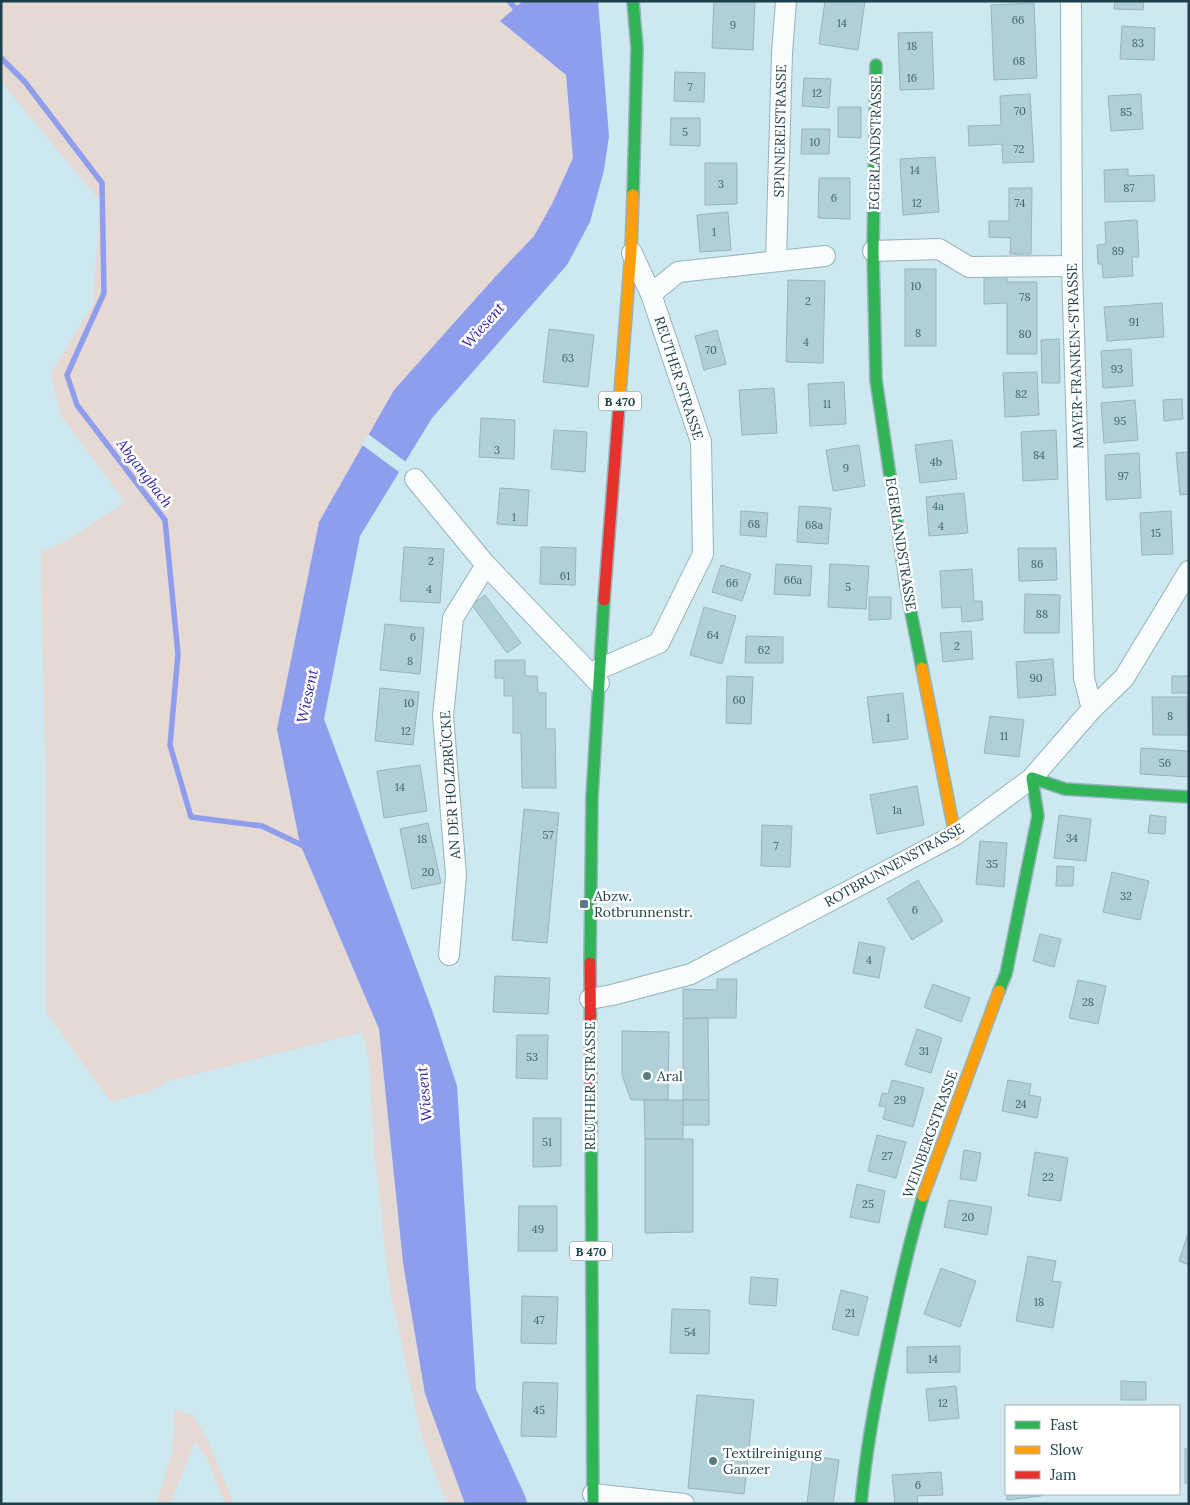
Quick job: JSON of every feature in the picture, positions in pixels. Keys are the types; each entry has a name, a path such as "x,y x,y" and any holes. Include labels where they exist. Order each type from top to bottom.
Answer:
{"street":[{"name":"REUTHER STRASSE","path":"593,1499 590,999 592,797 599,676 631,251 637,48 633,1"},
{"name":"SPINNEREISTRASSE","path":"776,261 782,53 786,1"},
{"name":"MAYER-FRANKEN-STRASSE","path":"1071,1 1072,266 1084,678 1092,709"},
{"name":"EGERLANDSTRASSE","path":"876,65 873,251 876,380 908,592 954,835"},
{"path":"873,251 939,249 969,267 1072,266"},
{"name":"REUTHER STRASSE","path":"599,676 659,643 703,554 701,442 651,294 631,251"},
{"path":"651,294 678,272 825,256"},
{"path":"415,479 486,565 599,676"},
{"name":"AN DER HOLZBRÜCKE","path":"449,955 456,875 443,716 453,618 486,565"},
{"name":"ROTBRUNNENSTRASSE","path":"590,999 690,974 954,835 1032,778 1092,709 1124,678 1189,571"},
{"path":"1032,778 1065,789 1189,797"},
{"name":"WEINBERGSTRASSE","path":"861,1504 865,1460 878,1387 912,1232 925,1187 1006,974 1038,816 1032,778"},
{"path":"593,1499 684,1504"}],"shaded area":[{"path":"1,1 523,1 500,21 566,75 573,158 552,204 534,236 394,390 319,522 300,844 379,1029 403,1263 425,1394 465,1504 447,1504 422,1438 389,1284 374,1146 369,1060 362,1032 168,1081 150,1091 111,1102 46,1012 46,801 41,552 68,540 125,502 61,415 51,374 93,304 100,201 1,82"},
{"path":"175,1410 193,1415 207,1439 234,1504 225,1504 208,1460 195,1442 170,1504 156,1504 172,1453"}],"water":[{"path":"523,1 598,1 609,136 604,170 590,222 567,265 432,418 360,536 324,719 432,1010 457,1086 476,1389 526,1498 527,1504 465,1504 425,1394 403,1263 379,1029 300,844 277,729 319,522 394,390 534,236 552,204 573,158 566,75 500,21"}],"pier":[{"path":"368,434 406,462 399,472 361,444"}],"building":[{"path":"714,1 755,1 753,50 712,48"},
{"path":"825,1 865,1 858,50 819,44"},
{"path":"1115,1 1144,1 1143,10 1114,9"},
{"path":"1034,3 1037,78 994,80 991,5"},
{"path":"1122,26 1155,28 1154,60 1120,59"},
{"path":"932,32 934,89 900,90 898,33"},
{"path":"675,72 705,73 704,102 674,101"},
{"path":"804,78 831,79 829,108 802,106"},
{"path":"1030,94 1034,162 1003,163 1002,144 969,146 968,126 1001,125 1000,96"},
{"path":"1141,94 1143,129 1111,131 1108,96"},
{"path":"838,107 861,107 861,138 838,137"},
{"path":"671,118 700,118 700,146 670,145"},
{"path":"802,129 830,129 829,154 801,154"},
{"path":"935,157 939,212 903,215 900,159"},
{"path":"705,163 737,163 737,204 705,205"},
{"path":"1128,169 1128,176 1154,175 1155,201 1105,202 1104,170"},
{"path":"819,178 850,178 850,219 818,218"},
{"path":"1009,188 1032,188 1031,254 1010,254 1011,238 989,237 989,221 1009,221"},
{"path":"728,212 731,250 700,252 697,215"},
{"path":"1137,220 1139,257 1132,257 1133,276 1103,278 1102,264 1098,264 1097,245 1106,244 1105,222"},
{"path":"905,269 936,269 936,346 905,346"},
{"path":"984,276 1007,276 1007,282 1037,282 1037,354 1007,354 1007,303 984,304"},
{"path":"788,280 825,281 823,363 786,362"},
{"path":"1162,303 1164,337 1107,341 1104,307"},
{"path":"549,329 594,335 588,387 543,382"},
{"path":"717,330 726,364 704,370 695,336"},
{"path":"1059,339 1060,383 1042,383 1041,340"},
{"path":"1131,349 1133,386 1103,388 1101,351"},
{"path":"1037,372 1039,415 1005,417 1003,373"},
{"path":"844,382 846,424 810,426 808,384"},
{"path":"774,388 777,433 742,435 739,390"},
{"path":"1182,399 1183,419 1164,421 1163,400"},
{"path":"1135,400 1138,440 1104,443 1101,403"},
{"path":"481,418 515,420 514,459 479,457"},
{"path":"554,430 587,432 585,472 551,469"},
{"path":"1056,430 1058,479 1023,481 1021,432"},
{"path":"952,440 957,479 920,483 915,445"},
{"path":"859,445 865,486 833,491 826,450"},
{"path":"1189,452 1189,494 1180,495 1176,453"},
{"path":"1139,453 1141,498 1106,500 1105,455"},
{"path":"500,488 529,490 527,526 497,524"},
{"path":"964,493 968,533 929,536 926,497"},
{"path":"799,506 831,508 828,544 797,542"},
{"path":"741,511 768,513 766,537 740,535"},
{"path":"1171,511 1173,554 1142,555 1140,513"},
{"path":"404,547 444,549 440,603 400,601"},
{"path":"541,547 576,548 575,585 540,584"},
{"path":"1018,548 1056,548 1057,580 1019,581"},
{"path":"776,564 812,566 810,596 774,594"},
{"path":"830,564 869,566 866,609 828,607"},
{"path":"721,565 751,574 742,601 712,592"},
{"path":"972,569 974,601 982,601 983,620 962,622 961,607 942,608 940,571"},
{"path":"1025,594 1060,595 1059,633 1024,633"},
{"path":"485,595 521,643 507,653 472,605"},
{"path":"869,597 891,597 891,619 869,620"},
{"path":"704,607 736,616 722,664 690,655"},
{"path":"385,624 424,628 420,674 380,670"},
{"path":"971,631 973,659 943,662 940,633"},
{"path":"746,636 783,637 783,663 745,663"},
{"path":"1053,659 1056,695 1018,698 1016,662"},
{"path":"495,660 525,660 525,676 537,676 538,693 546,693 546,729 555,729 556,788 522,788 521,733 513,733 513,696 504,696 504,678 495,678"},
{"path":"727,676 753,677 751,724 726,723"},
{"path":"1172,676 1189,676 1189,693 1172,693"},
{"path":"380,688 419,692 413,745 375,741"},
{"path":"903,693 908,739 873,743 867,697"},
{"path":"1152,697 1187,697 1188,735 1153,735"},
{"path":"990,716 1024,720 1019,757 984,753"},
{"path":"1141,748 1189,751 1189,777 1140,774"},
{"path":"420,765 427,811 384,818 377,771"},
{"path":"917,786 924,825 877,834 870,795"},
{"path":"524,809 559,813 547,943 512,940"},
{"path":"1059,815 1091,819 1086,861 1054,858"},
{"path":"1150,815 1166,817 1165,834 1148,833"},
{"path":"428,823 441,883 412,889 400,829"},
{"path":"762,825 792,826 790,867 761,866"},
{"path":"980,841 1007,843 1004,887 976,884"},
{"path":"1057,866 1074,867 1073,886 1056,886"},
{"path":"1112,872 1149,881 1140,920 1103,912"},
{"path":"918,880 943,921 912,940 887,899"},
{"path":"1040,934 1061,939 1054,967 1033,961"},
{"path":"859,942 885,947 879,978 853,973"},
{"path":"495,976 550,978 548,1014 493,1012"},
{"path":"717,979 737,979 736,1018 683,1018 683,989 717,990"},
{"path":"1078,980 1106,986 1098,1024 1069,1018"},
{"path":"933,984 970,998 961,1022 924,1007"},
{"path":"708,1018 709,1100 683,1100 683,1019"},
{"path":"917,1029 942,1038 931,1073 905,1065"},
{"path":"622,1031 669,1032 668,1100 631,1100 622,1075"},
{"path":"517,1035 548,1035 547,1079 516,1078"},
{"path":"892,1080 924,1088 913,1127 883,1119 886,1107 879,1106 882,1093 888,1094"},
{"path":"1008,1080 1031,1084 1029,1095 1041,1097 1037,1118 1002,1111"},
{"path":"644,1100 683,1100 683,1139 645,1139"},
{"path":"683,1100 709,1100 709,1125 683,1125"},
{"path":"533,1118 561,1118 561,1166 533,1167"},
{"path":"877,1135 906,1142 896,1178 868,1171"},
{"path":"645,1139 693,1139 693,1232 645,1233"},
{"path":"964,1150 981,1153 976,1181 960,1179"},
{"path":"1035,1152 1068,1158 1061,1201 1028,1196"},
{"path":"857,1184 885,1191 879,1223 850,1217"},
{"path":"949,1200 992,1207 987,1235 944,1227"},
{"path":"519,1206 557,1206 557,1251 518,1251"},
{"path":"1189,1231 1189,1265 1179,1261"},
{"path":"1028,1256 1056,1261 1052,1281 1061,1282 1053,1328 1016,1321"},
{"path":"941,1268 976,1281 960,1327 924,1314"},
{"path":"751,1277 778,1279 776,1306 749,1304"},
{"path":"841,1290 868,1297 858,1336 832,1329"},
{"path":"522,1296 558,1297 556,1344 521,1343"},
{"path":"672,1309 710,1310 709,1354 670,1353"},
{"path":"960,1346 960,1372 907,1373 907,1347"},
{"path":"1121,1381 1146,1382 1146,1400 1121,1400"},
{"path":"523,1382 558,1383 556,1437 521,1436"},
{"path":"956,1386 959,1418 929,1421 926,1389"},
{"path":"697,1395 754,1400 744,1494 688,1488"},
{"path":"1185,1449 1189,1449 1189,1483 1185,1483"},
{"path":"813,1456 839,1460 833,1504 807,1503"},
{"path":"941,1472 943,1495 917,1496 918,1504 895,1504 892,1475"},
{"path":"1007,1495 1041,1495 1041,1496 1007,1500"}],"waterway":[{"name":"Wiesent","path":"509,1 515,8 521,8"},
{"name":"Abgangbach","path":"1,58 25,82 102,183 104,293 67,375 77,405 165,520 178,654 170,745 191,817 262,826 306,847"}],"traffic: fast":[{"path":"633,1 637,48 633,195"},
{"path":"876,65 873,251 876,380 907,592 922,668"},
{"path":"590,963 592,797 604,600"},
{"path":"999,991 1006,974 1038,816 1032,778 1065,789 1189,797"},
{"path":"591,1097 593,1504"},
{"path":"861,1504 879,1382 904,1268 923,1196"}],"traffic: slow":[{"path":"619,406 631,251 633,195"},
{"path":"922,668 955,835"},
{"path":"923,1196 999,991"}],"traffic: jam":[{"path":"604,600 619,406"},
{"path":"590,963 591,1097"}],"place":[{"name":"Abzw. Rotbrunnenstr.","path":"584,904"},
{"name":"Aral","path":"647,1076"},
{"name":"Textilreinigung Ganzer","path":"713,1461"}]}
